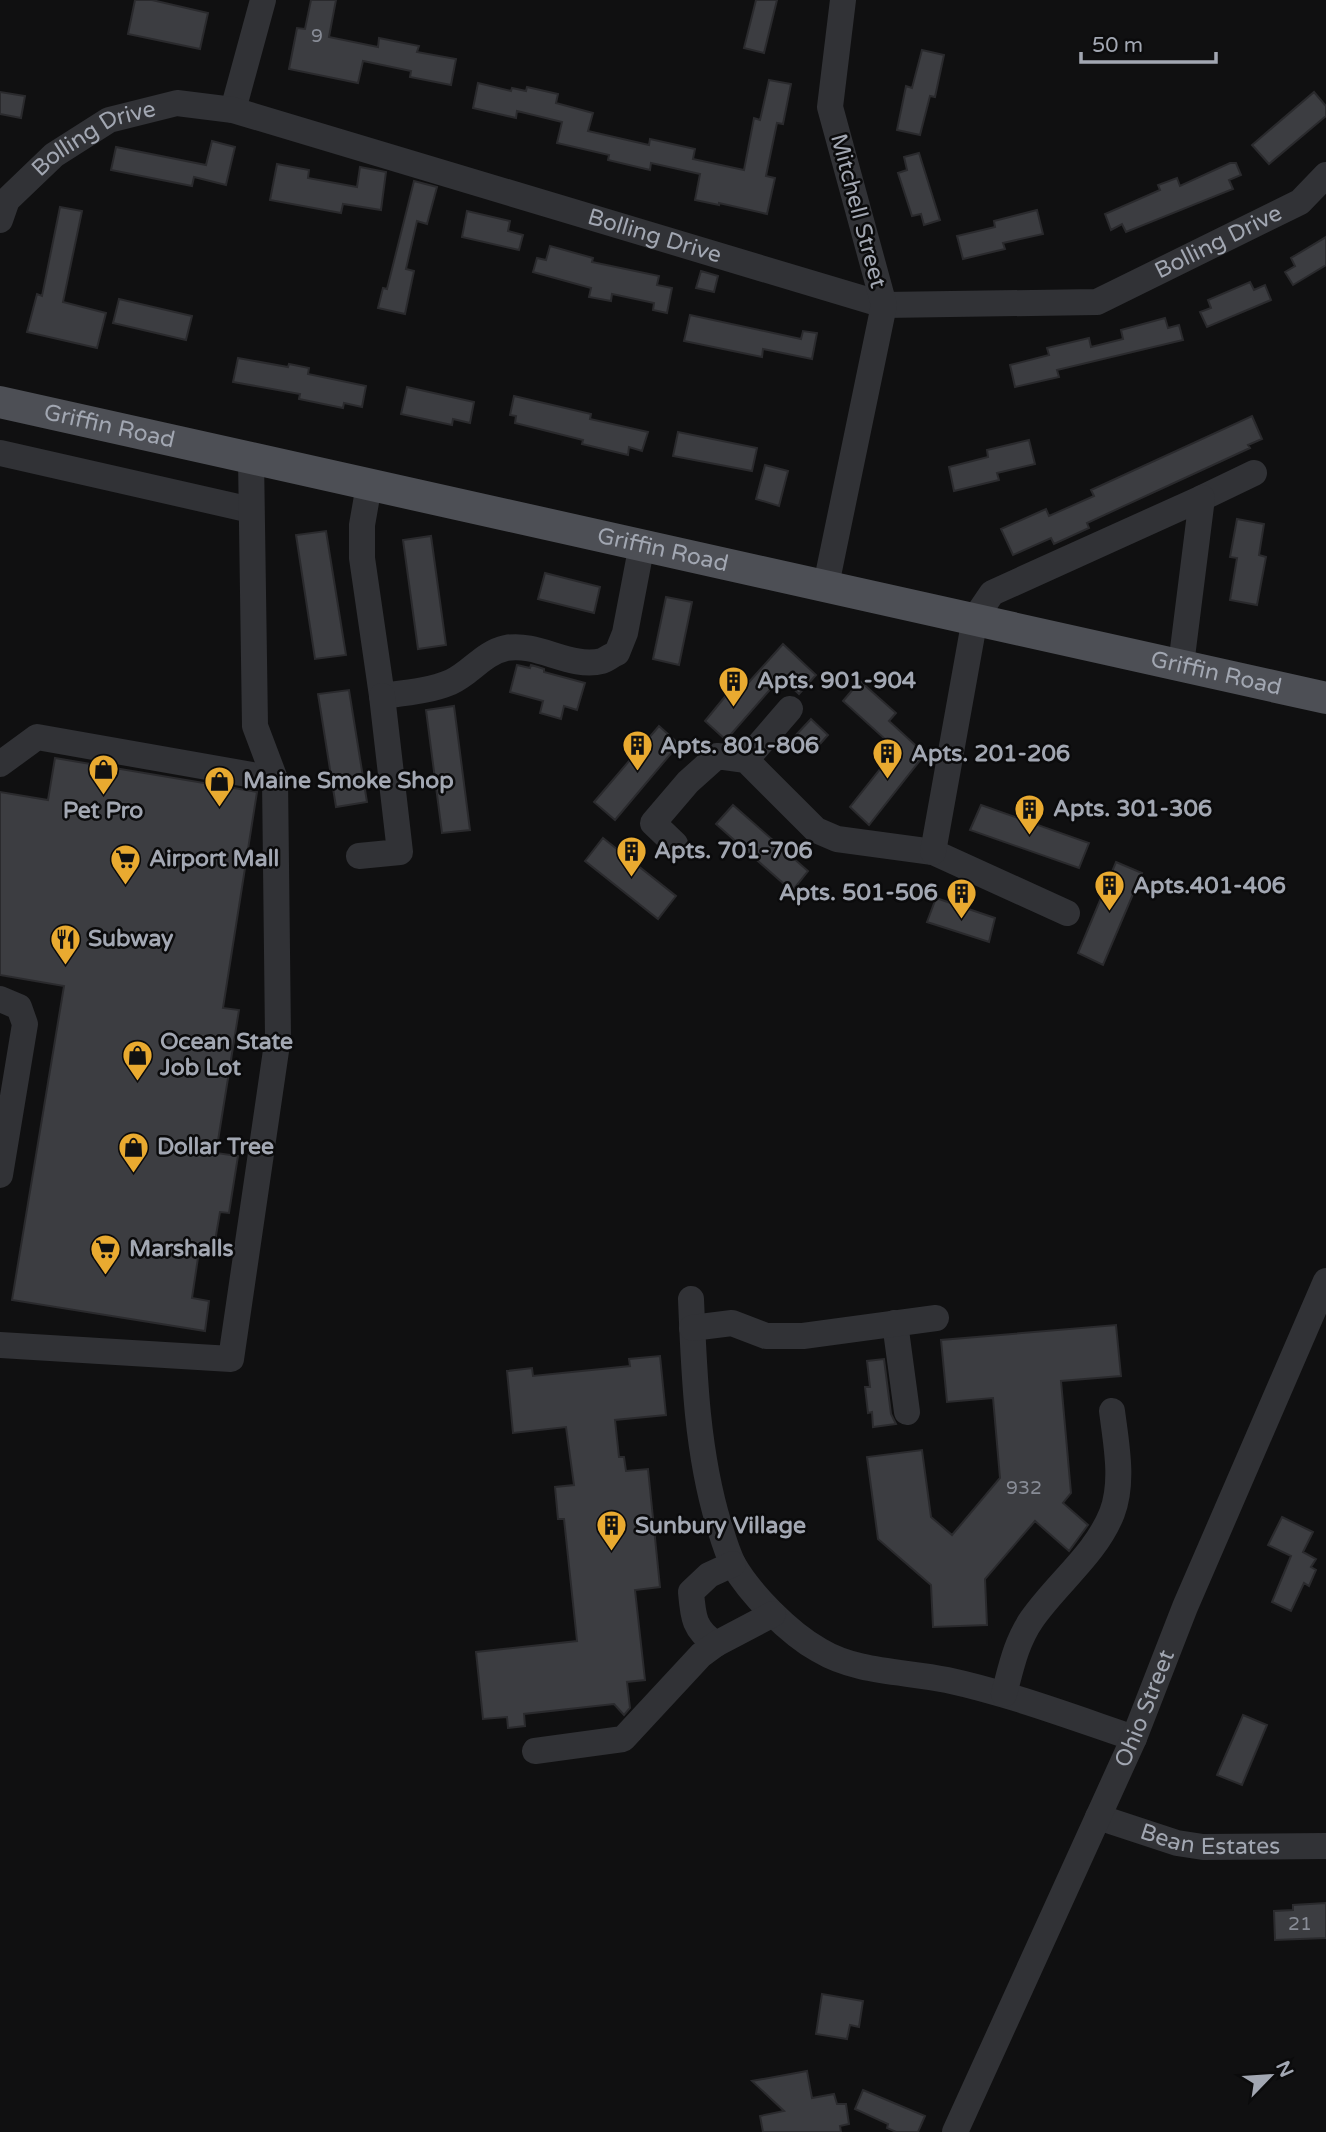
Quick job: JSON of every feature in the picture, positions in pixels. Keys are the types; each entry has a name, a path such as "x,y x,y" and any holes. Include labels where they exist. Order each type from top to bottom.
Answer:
{"main road":[{"name":"Griffin Road","path":"0,402 1326,698"}],"street":[{"path":"233,110 263,0"},
{"name":"Mitchell Street","path":"826,585 884,305 830,107 843,0"},
{"name":"Bolling Drive","path":"0,220 7,200 54,155 109,120 177,103 233,110 884,305 1097,302 1300,202 1326,175"},
{"path":"0,453 251,510"},
{"path":"0,1345 231,1359 278,1037 275,779 255,726 251,458"},
{"path":"933,852 975,618 992,593 1254,473"},
{"path":"359,856 400,852 382,696 362,558 362,525 369,485"},
{"path":"1181,665 1202,498"},
{"path":"382,696 452,682 489,654 507,648 523,648 583,662 602,661 617,653 625,634 642,544"},
{"path":"746,760 790,709"},
{"path":"0,764 37,737 275,779"},
{"path":"675,844 653,823 662,812 688,782 717,756 746,760 816,830 837,839 933,852 1067,913"},
{"path":"0,999 19,1007 25,1024 0,1170"},
{"name":"Ohio Street","path":"955,2132 1134,1738 1185,1606 1326,1281"},
{"path":"691,1299 699,1419 709,1492 733,1564 753,1593 773,1614 818,1650 857,1666 946,1680 1004,1694 1134,1738"},
{"path":"692,1328 732,1323 766,1336 803,1336 936,1318"},
{"path":"895,1323 907,1412"},
{"path":"1004,1694 1016,1648 1031,1621 1099,1539 1113,1511 1118,1482 1112,1411"},
{"path":"716,1644 703,1636 693,1620 691,1592 709,1576 733,1564"},
{"path":"535,1751 623,1739 701,1655 716,1644 773,1614"},
{"name":"Bean Estates","path":"1098,1817 1177,1843 1203,1847 1326,1846"}],"building":[{"path":"135,0 152,0 208,13 200,49 128,34"},
{"path":"311,0 336,0 329,37 378,47 379,38 419,46 417,52 456,59 451,85 410,77 411,71 363,61 358,83 289,69 297,28 305,29"},
{"path":"756,0 777,0 764,53 744,48"},
{"path":"922,50 944,55 935,97 930,96 920,135 897,130 906,86 912,88"},
{"path":"769,80 791,84 783,124 777,123 766,176 775,178 767,214 695,200 700,174 651,163 650,170 608,160 609,155 557,143 562,122 517,111 516,118 473,108 478,83 511,91 512,88 526,91 527,87 558,94 556,103 593,113 588,131 649,145 650,139 695,149 693,159 744,170 754,118 760,120"},
{"path":"0,92 25,96 21,118 0,114"},
{"path":"1314,92 1326,106 1326,116 1269,164 1252,145"},
{"path":"212,141 235,147 226,185 194,177 192,186 111,170 116,147 206,165"},
{"path":"919,153 940,220 924,225 921,214 912,216 898,173 907,170 904,157"},
{"path":"1230,163 1236,163 1241,175 1229,180 1233,189 1126,232 1122,224 1111,230 1105,214 1160,190 1158,185 1177,178 1180,186"},
{"path":"277,164 309,170 308,178 357,187 360,167 386,172 381,210 343,204 341,213 270,200"},
{"path":"414,181 437,187 427,224 417,221 406,269 414,271 405,314 378,308 383,288 387,289"},
{"path":"60,207 82,211 63,302 106,313 97,348 27,332 37,294 42,296"},
{"path":"1037,210 1043,234 1003,243 1005,249 963,259 957,236 995,227 994,221"},
{"path":"467,211 510,221 508,231 523,235 519,250 462,237"},
{"path":"1326,237 1326,265 1293,285 1285,272 1295,266 1291,258"},
{"path":"550,246 593,258 592,262 659,276 657,285 672,288 667,313 653,310 654,303 612,294 611,301 589,297 591,288 533,272 537,258 546,260"},
{"path":"701,271 718,276 714,292 696,288"},
{"path":"1250,282 1254,290 1265,285 1271,300 1207,327 1200,312 1211,308 1208,300"},
{"path":"119,299 192,316 186,340 113,323"},
{"path":"690,315 801,339 803,331 817,333 812,359 763,349 762,357 684,341"},
{"path":"1165,318 1168,328 1179,325 1183,340 1057,370 1059,377 1015,387 1010,365 1049,355 1047,348 1089,338 1091,347 1123,339 1121,330"},
{"path":"238,358 309,368 308,374 366,386 362,407 344,403 343,408 299,399 300,394 233,382"},
{"path":"407,387 474,402 470,423 453,419 452,425 401,414"},
{"path":"514,396 591,414 590,419 648,432 642,451 629,447 628,455 582,444 583,440 515,423 516,416 510,415"},
{"path":"1252,416 1262,439 1248,445 1250,448 1087,523 1089,528 1054,544 1051,538 1013,555 1001,529 1046,509 1049,516 1094,496 1091,490"},
{"path":"678,432 757,448 752,471 673,456"},
{"path":"1029,440 1035,464 997,473 999,480 954,491 949,467 988,457 987,450"},
{"path":"765,465 788,471 779,506 756,499"},
{"path":"1237,519 1264,524 1259,555 1266,557 1257,605 1230,600 1237,558 1230,557"},
{"path":"326,531 346,655 315,659 296,535"},
{"path":"431,536 446,645 418,649 403,540"},
{"path":"545,573 600,587 594,613 538,599"},
{"path":"666,597 692,602 679,665 653,659"},
{"path":"783,644 816,675 799,694 781,677 726,740 705,721 742,676 749,682"},
{"path":"517,665 530,668 531,665 544,669 544,672 585,683 577,710 564,706 561,719 540,713 543,701 510,692"},
{"path":"860,681 896,713 889,721 925,754 869,825 850,807 896,749 843,701"},
{"path":"349,690 367,802 336,807 318,694"},
{"path":"454,706 470,830 442,833 426,710"},
{"path":"811,719 828,735 812,753 795,736"},
{"name":"Apts. 801-806","path":"659,726 679,744 615,820 594,802"},
{"path":"55,758 257,792 223,1008 239,1010 216,1153 238,1156 229,1213 220,1212 213,1253 199,1251 192,1298 209,1301 205,1331 12,1300 64,986 0,975 0,792 48,800"},
{"path":"733,805 808,871 792,891 716,824"},
{"name":"Apts. 301-306","path":"981,805 1089,843 1079,868 970,830"},
{"name":"Apts. 701-706","path":"603,838 676,896 658,919 585,861"},
{"name":"Apts.401-406","path":"1116,862 1142,873 1103,965 1078,953"},
{"name":"Apts. 501-506","path":"936,898 995,918 989,942 927,922"},
{"path":"1116,1325 1121,1376 1061,1381 1071,1493 1063,1503 1088,1525 1069,1551 1035,1521 985,1579 987,1625 933,1627 931,1585 878,1539 867,1457 922,1450 931,1517 952,1535 1000,1478 993,1398 947,1402 941,1340"},
{"name":"Sunbury Village","path":"660,1356 666,1415 615,1420 619,1457 624,1457 626,1471 648,1469 660,1587 635,1590 645,1680 627,1682 630,1708 624,1715 614,1704 524,1714 525,1726 508,1728 507,1717 483,1719 476,1652 577,1641 564,1519 558,1519 555,1487 574,1485 566,1427 513,1433 507,1371 532,1368 533,1376 630,1366 629,1359"},
{"path":"884,1359 891,1414 896,1424 873,1427 872,1412 868,1413 865,1387 870,1387 867,1361"},
{"path":"1282,1517 1313,1532 1303,1552 1316,1559 1311,1567 1316,1570 1309,1586 1304,1583 1291,1611 1272,1602 1291,1556 1268,1545"},
{"path":"1243,1715 1267,1725 1242,1785 1217,1775"},
{"path":"1326,1903 1326,1938 1275,1940 1274,1911 1293,1910 1293,1905"},
{"path":"822,1994 863,2001 859,2027 850,2025 847,2039 816,2034"},
{"path":"807,2071 812,2098 834,2094 837,2104 846,2104 849,2124 840,2126 841,2132 763,2132 760,2116 784,2111 752,2081"},
{"path":"863,2090 925,2116 918,2132 896,2132 887,2128 888,2124 855,2109"}],"place":[{"name":"Apts. 901-904","path":"734,708"},
{"name":"Apts. 801-806","path":"637,773"},
{"name":"Apts. 201-206","path":"888,781"},
{"name":"Pet Pro","path":"103,797"},
{"name":"Maine Smoke Shop","path":"220,808"},
{"name":"Apts. 301-306","path":"1030,836"},
{"name":"Apts. 701-706","path":"631,878"},
{"name":"Airport Mall","path":"126,886"},
{"name":"Apts.401-406","path":"1110,913"},
{"name":"Apts. 501-506","path":"961,920"},
{"name":"Subway","path":"65,966"},
{"name":"Ocean State Job Lot","path":"137,1082"},
{"name":"Dollar Tree","path":"134,1174"},
{"name":"Marshalls","path":"106,1276"},
{"name":"Sunbury Village","path":"612,1553"}]}
